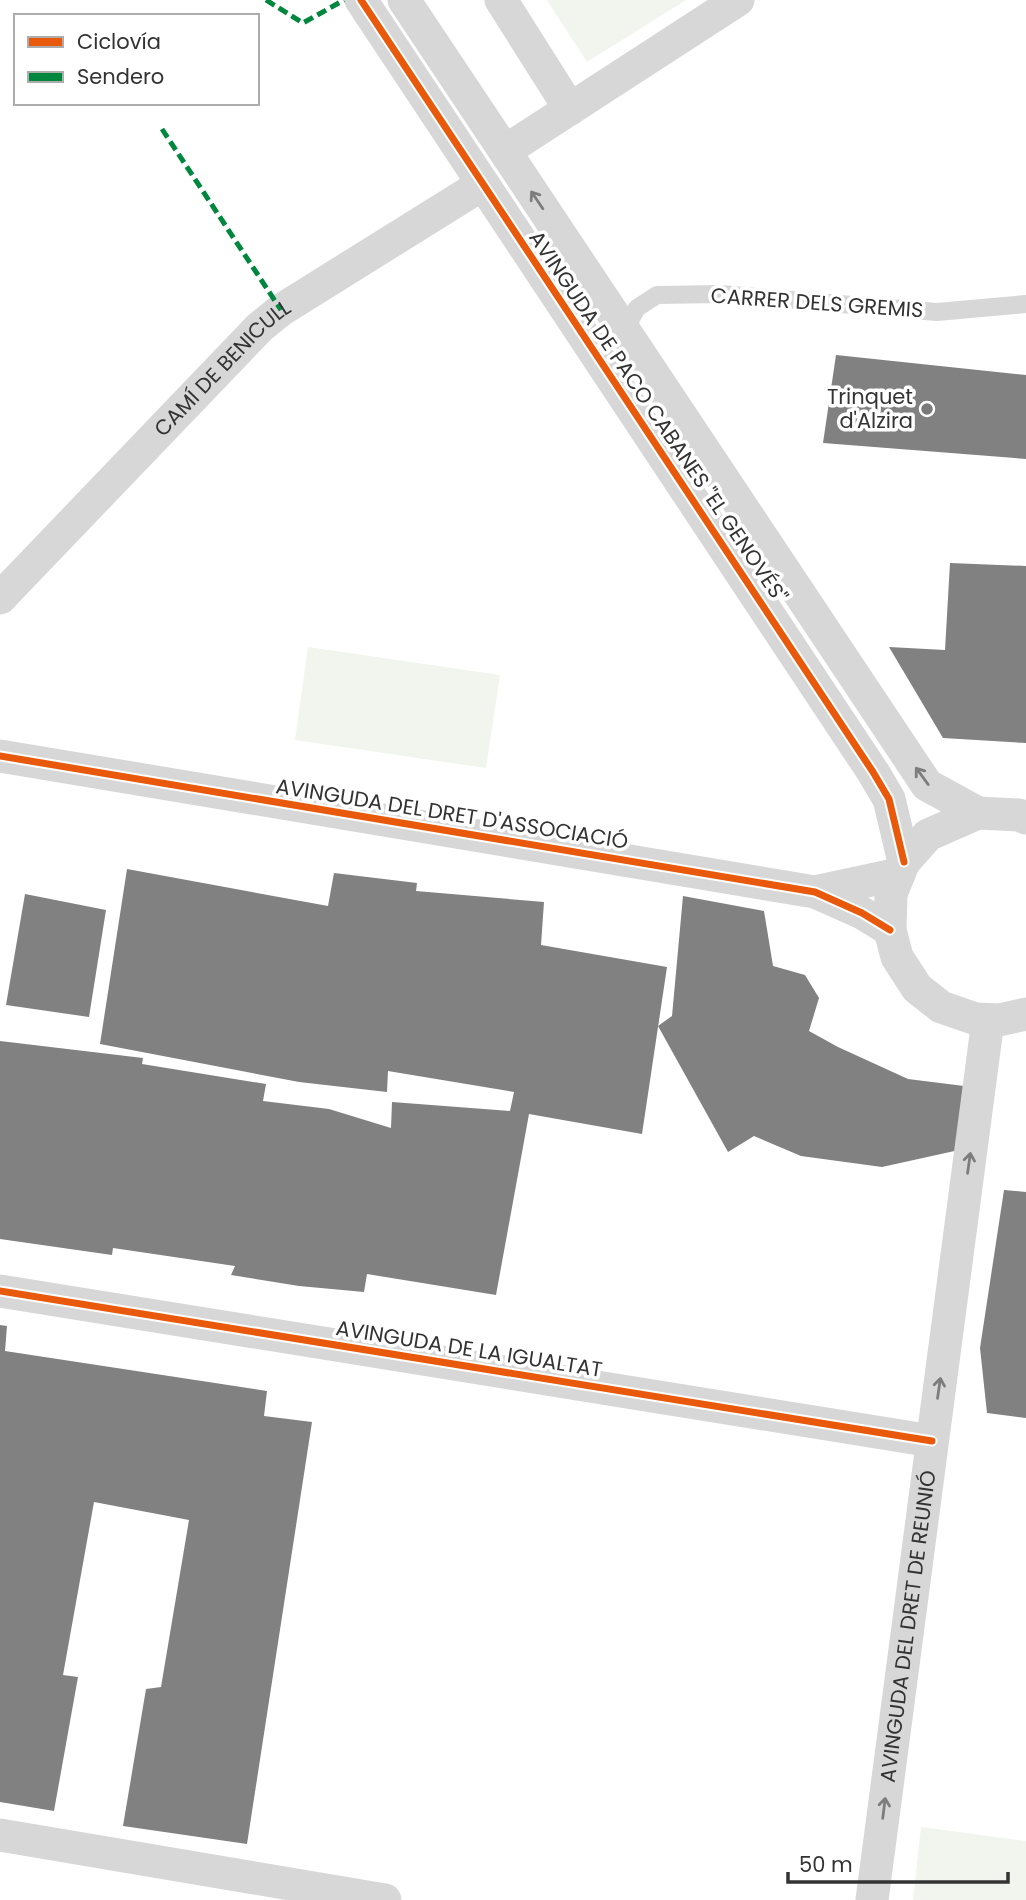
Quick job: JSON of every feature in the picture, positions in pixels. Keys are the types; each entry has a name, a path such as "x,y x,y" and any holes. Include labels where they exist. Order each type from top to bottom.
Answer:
{"street":[{"name":"AVINGUDA DE PACO CABANES \"EL GENOVÉS\"","path":"361,0 873,772 889,799 902,868"},
{"name":"AVINGUDA DE PACO CABANES \"EL GENOVÉS\"","path":"404,0 927,785 978,813"},
{"path":"501,0 570,110"},
{"path":"505,151 738,0"},
{"name":"CAMÍ DE BENICULL","path":"0,598 260,327 281,310 483,184"},
{"name":"AVINGUDA DEL DRET D'ASSOCIACIÓ","path":"0,756 815,892 890,930"},
{"path":"1026,818 1019,815 978,813 928,835 902,868 891,894 890,930 897,957 917,988 942,1007 976,1019 999,1020 1026,1014"},
{"name":"AVINGUDA DEL DRET D'ASSOCIACIÓ","path":"815,892 902,868"},
{"name":"AVINGUDA DEL DRET DE REUNIÓ","path":"872,1900 988,1020"},
{"name":"AVINGUDA DE LA IGUALTAT","path":"0,1291 932,1441"},
{"path":"0,1835 385,1900"}],"lane":[{"name":"CARRER DELS GREMIS","path":"624,331 637,308 657,295 720,294 937,312 1026,304"}],"shaded area":[{"path":"547,0 686,0 587,62"},
{"path":"308,647 500,675 486,768 295,740"},
{"path":"921,1827 1026,1841 1026,1900 913,1900"}],"building":[{"name":"Trinquet d'Alzira","path":"836,355 1026,375 1026,459 823,443"},
{"path":"950,563 1026,566 1026,743 943,738 889,647 945,650"},
{"path":"127,869 328,906 334,873 417,883 416,891 544,902 541,945 667,967 642,1134 529,1114 496,1295 367,1274 364,1292 299,1286 231,1275 235,1266 113,1248 112,1255 0,1239 0,1041 143,1058 142,1064 266,1084 263,1101 329,1109 391,1128 392,1102 510,1111 514,1092 388,1071 387,1092 299,1082 100,1044"},
{"path":"25,894 106,910 89,1017 6,1005"},
{"path":"683,896 764,911 773,966 805,975 819,998 809,1031 908,1079 964,1086 959,1150 882,1167 801,1156 754,1136 728,1152 658,1026 672,1016"},
{"path":"1004,1190 1026,1192 1026,1418 987,1413 980,1348"},
{"path":"0,1325 7,1326 5,1351 267,1391 264,1416 312,1422 247,1844 123,1826 146,1689 161,1687 189,1520 94,1502 63,1675 78,1677 54,1811 0,1802"}],"marked path":[{"path":"266,0 303,23 344,0"},
{"path":"162,129 281,310"}],"cycle path":[{"path":"361,0 873,772 889,799 904,862"},
{"path":"0,756 815,892 862,913 890,930"},
{"path":"0,1291 932,1441"}],"place":[{"name":"Trinquet d'Alzira","path":"927,409"}]}
